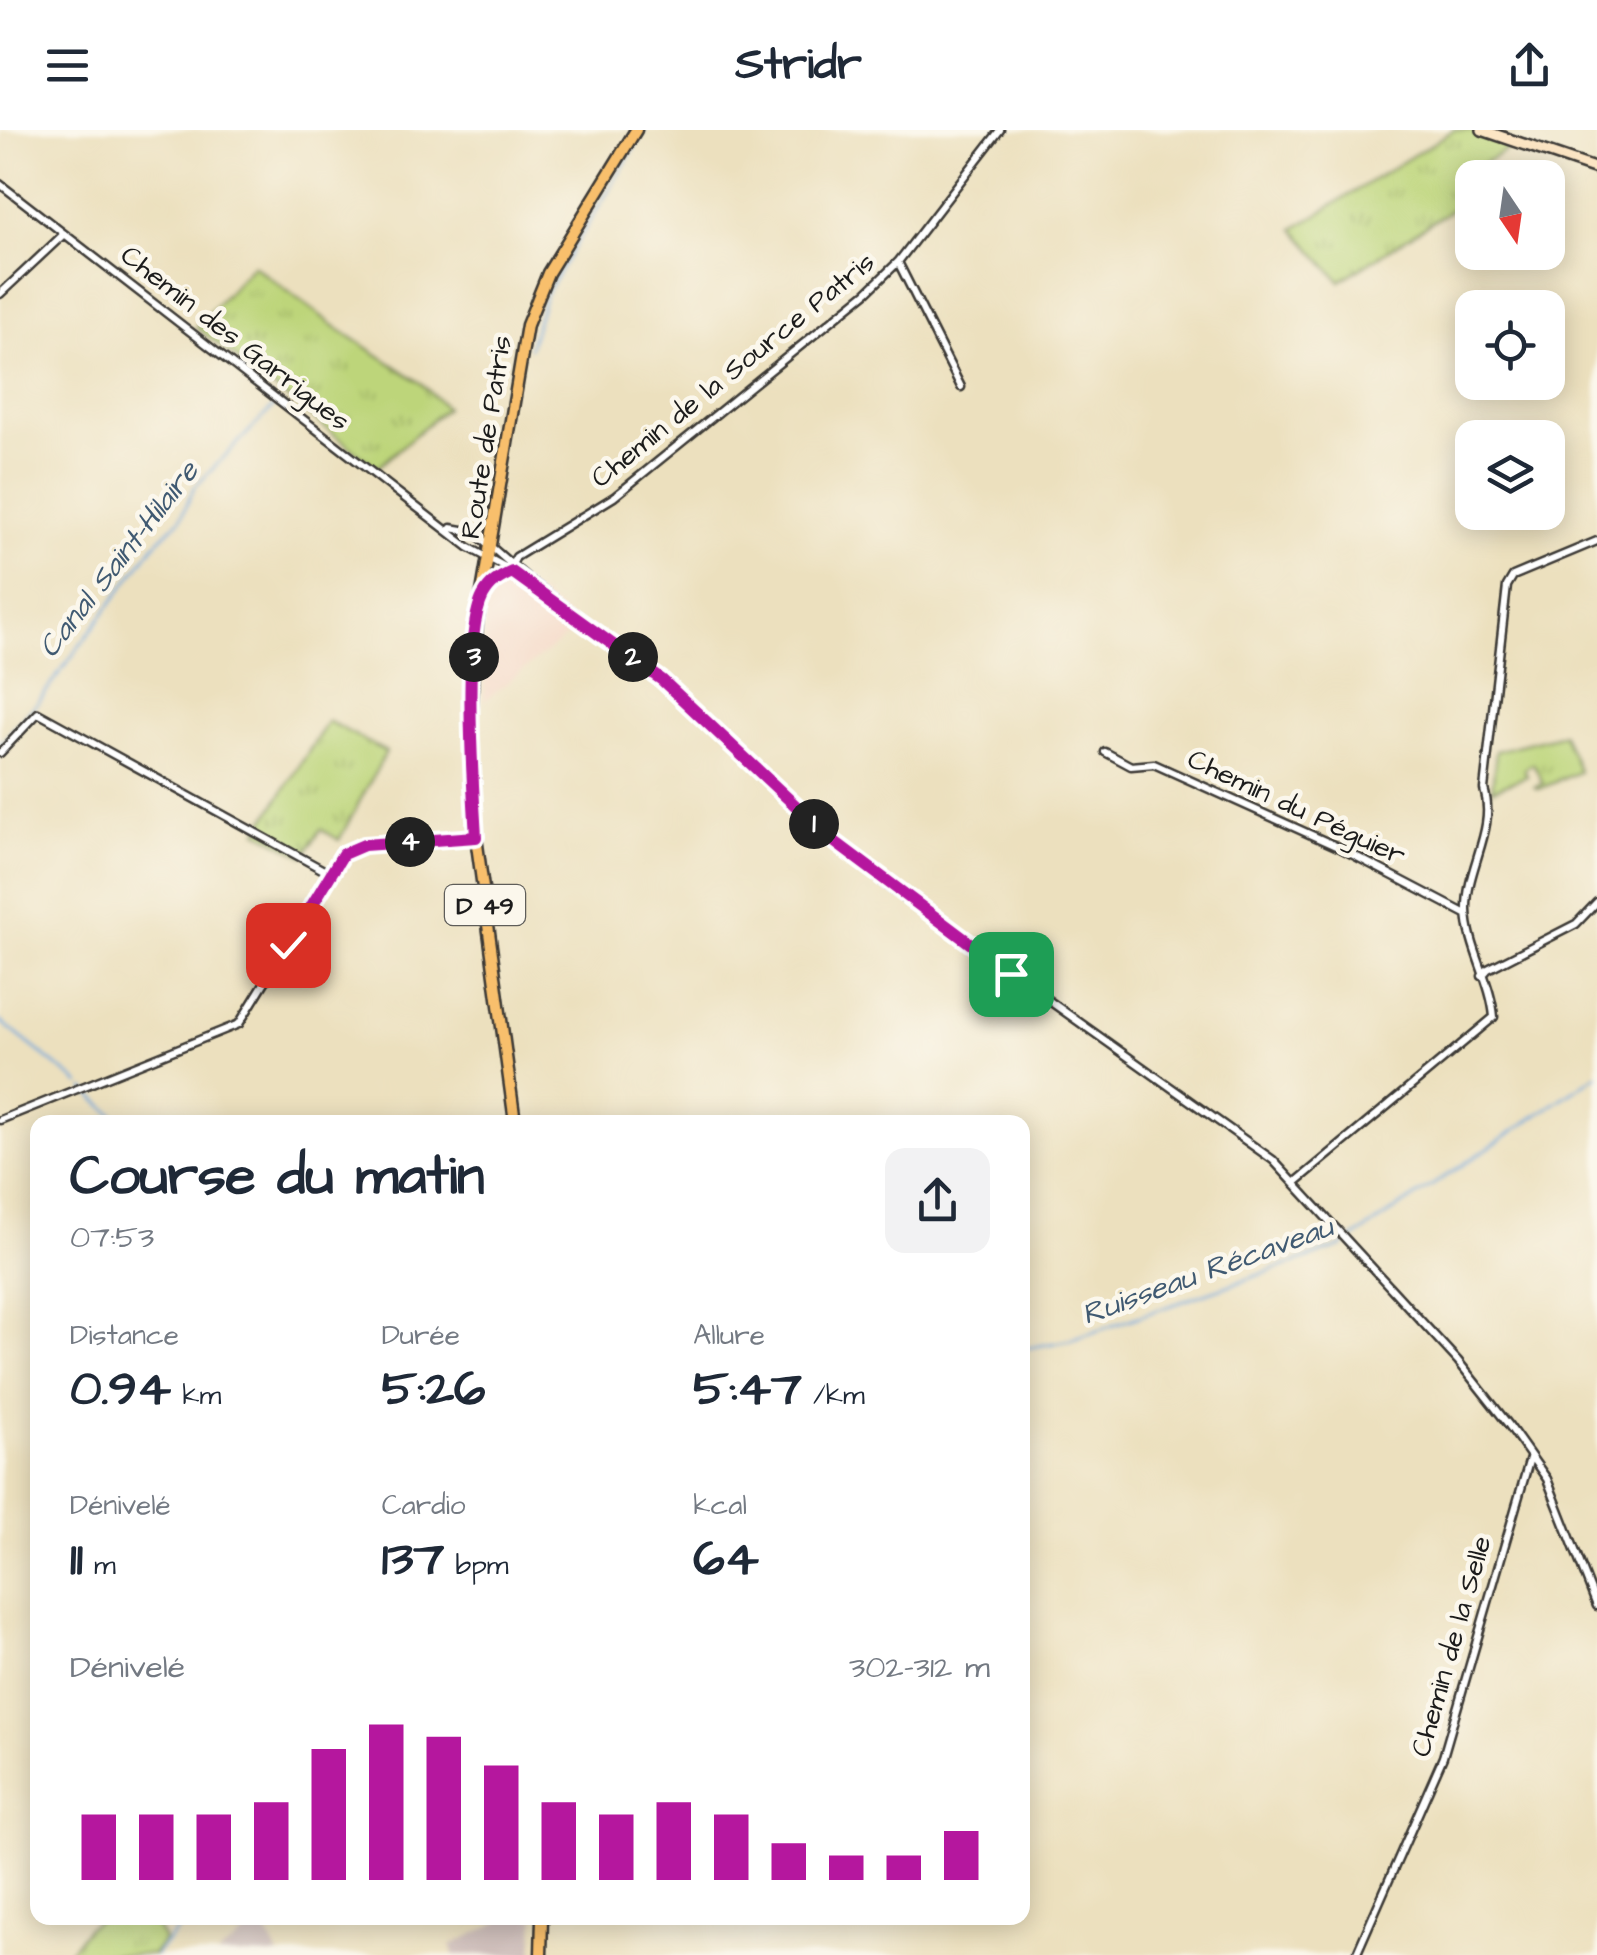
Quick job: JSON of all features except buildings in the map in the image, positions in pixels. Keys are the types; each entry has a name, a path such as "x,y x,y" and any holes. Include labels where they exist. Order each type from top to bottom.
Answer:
{"main road":[{"name":"Route de Patris","path":"480,600 520,354 538,294 636,130"},
{"name":"D 49","path":"480,600 472,686 476,837 513,1115"},
{"path":"541,1955 542,1925"}],"street":[{"name":"Chemin de la Source Patris","path":"511,561 614,496 898,262 1000,130"},
{"path":"1482,130 1597,170"},
{"name":"Chemin des Garrigues","path":"0,184 444,526 488,558 530,581 662,680 806,816 888,886 1257,1146 1296,1182 1458,1362 1547,1479 1597,1606"},
{"path":"0,294 64,234"},
{"path":"898,262 902,278 961,387"},
{"path":"474,532 496,519"},
{"name":"Chemin des Garrigues","path":"444,526 474,532 530,581"},
{"path":"1296,1182 1490,1022 1493,1006 1467,914 1474,857 1491,816 1484,789 1509,580 1597,541"},
{"path":"480,600 511,571 511,561"},
{"path":"0,753 38,713 329,873"},
{"name":"Chemin du Péguier","path":"1105,752 1131,766 1154,764 1338,847 1467,914"},
{"path":"0,1120 239,1024 343,854 364,845 476,837"},
{"path":"1482,976 1488,968 1576,924 1597,902"},
{"name":"Chemin de la Selle","path":"1356,1955 1444,1757 1530,1457"}],"shaded area":[{"path":"511,580 538,593 580,626 484,701 486,607 501,582"},
{"path":"257,1925 263,1925 279,1955 217,1955"},
{"path":"492,1925 535,1925 533,1955 453,1955 451,1945"}],"green space":[{"path":"1454,130 1470,130 1513,146 1489,160 1455,160 1455,207 1340,281 1294,229"},
{"path":"253,265 337,328 421,383 446,408 377,468 196,327"},
{"path":"328,721 386,752 339,840 321,829 304,856 258,831"},
{"path":"1563,734 1579,772 1539,789 1535,787 1543,783 1533,764 1524,769 1527,776 1492,790 1496,751"},
{"path":"155,1925 164,1940 152,1955 66,1955 88,1927"}],"waterway":[{"path":"529,348 545,295 645,130"},
{"name":"Canal Saint-Hilaire","path":"0,744 39,701 155,544 180,520 194,488 274,406"},
{"path":"0,1021 80,1084"},
{"name":"Ruisseau Récaveau","path":"1030,1348 1071,1340 1340,1247 1597,1075"},
{"path":"85,1089 113,1115"},
{"path":"155,1955 182,1925"}],"route":[{"path":"288,945 343,854 364,845 476,837 471,716 480,600 490,586 512,572 530,581 662,680 831,839 888,886 1011,974"}]}
